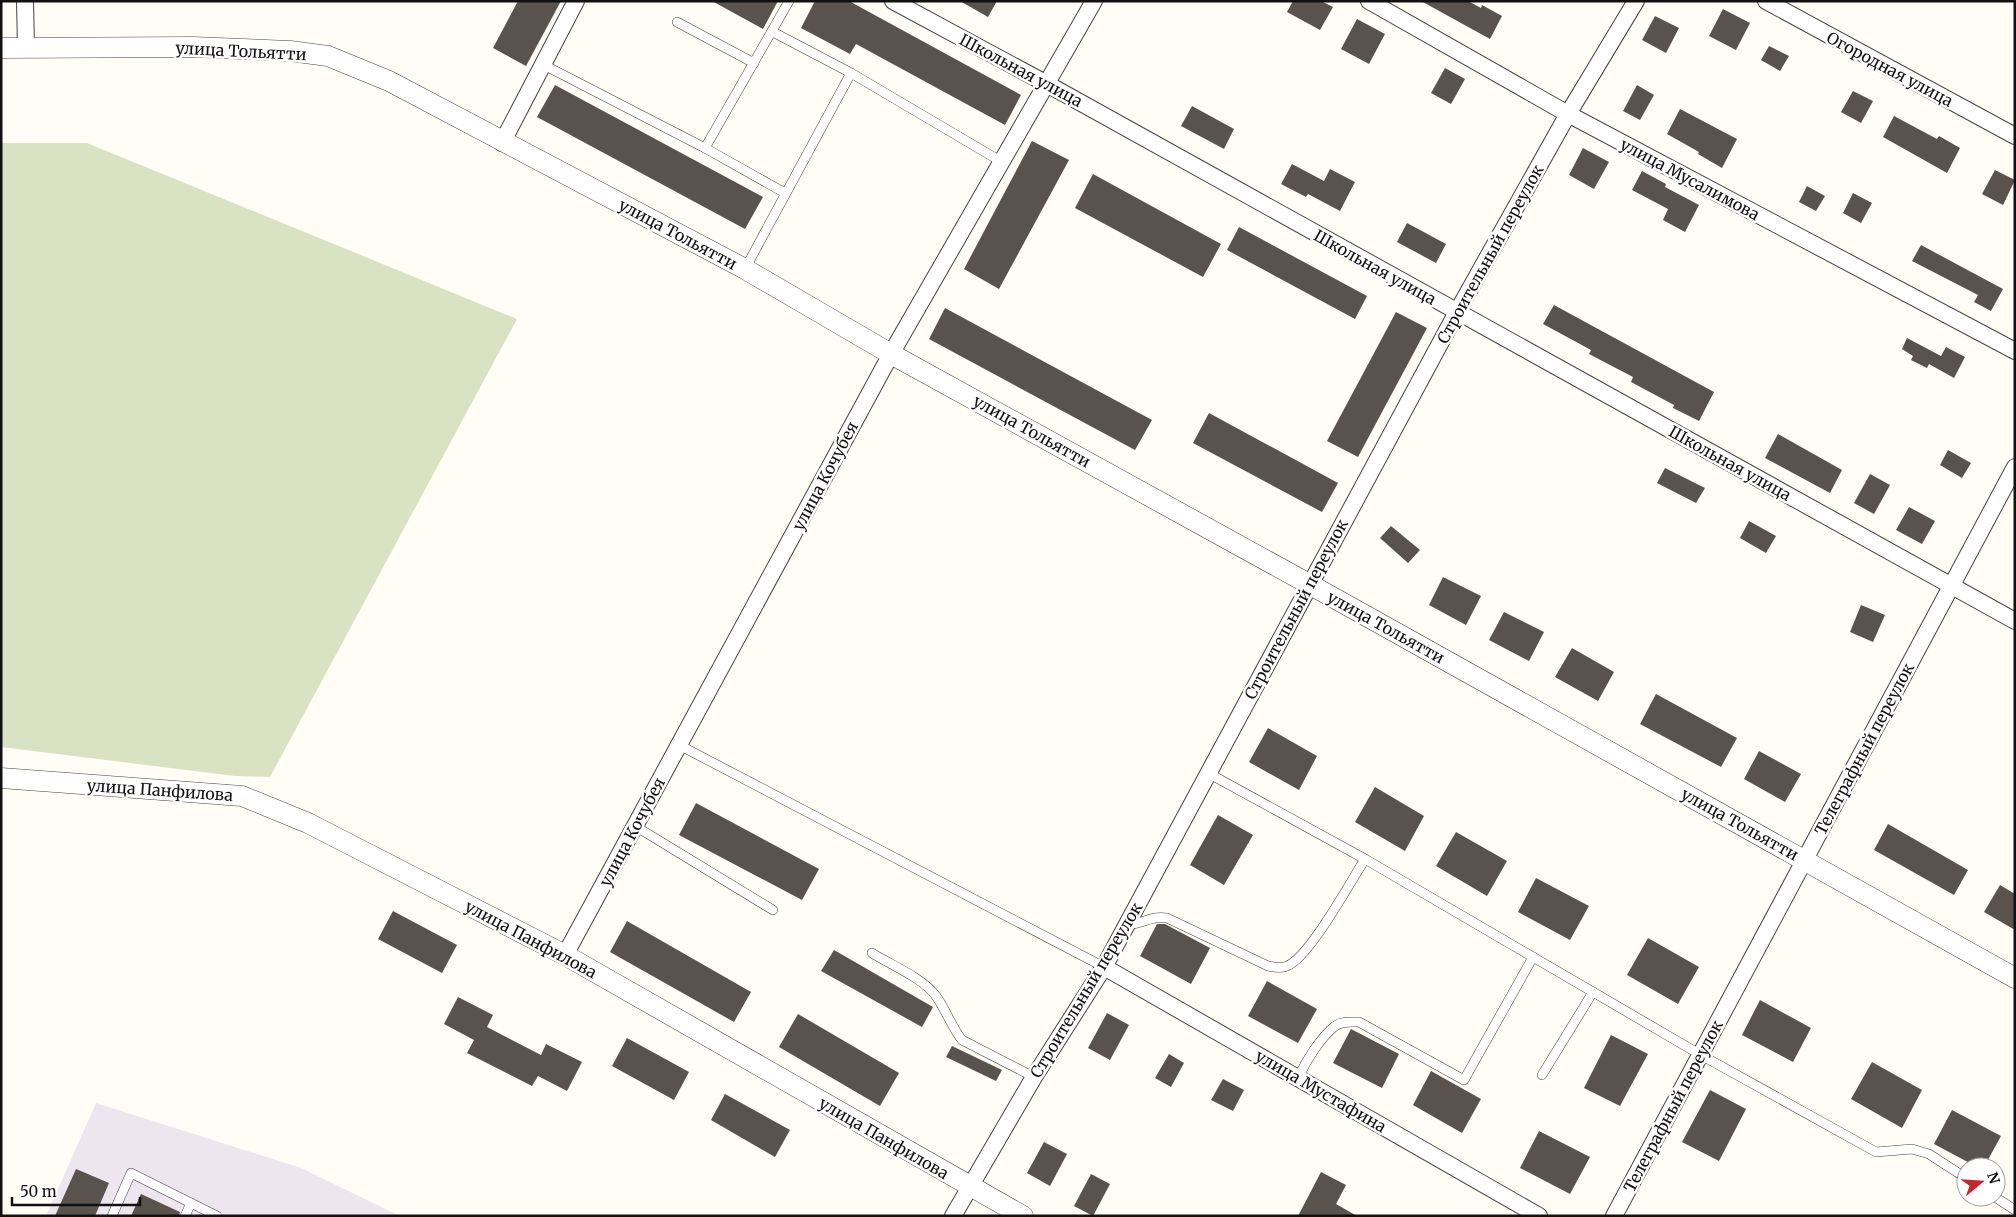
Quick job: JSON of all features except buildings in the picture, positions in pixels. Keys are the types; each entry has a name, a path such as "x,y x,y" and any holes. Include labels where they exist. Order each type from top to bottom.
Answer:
{"street":[{"path":"25,1 26,47"},
{"path":"502,143 576,1"},
{"name":"Школьная улица","path":"893,1 1047,84 2015,621"},
{"name":"улица Кочубея","path":"565,955 891,354 1094,1"},
{"name":"улица Мусалимова","path":"1368,1 1568,114 2015,352"},
{"name":"Строительный переулок","path":"953,1216 1034,1077 1104,967 1456,312 1568,114 1636,1"},
{"name":"Огородная улица","path":"1766,1 2015,136"},
{"name":"улица Тольятти","path":"1,48 203,48 290,51 328,56 388,81 502,143 744,269 891,354 1309,584 2015,978"},
{"name":"Телеграфный переулок","path":"1614,1216 2015,467"},
{"name":"улица Панфилова","path":"1,778 242,796 308,824 565,955 1023,1216"},
{"name":"улица Мустафина","path":"1104,967 1539,1216"}],"lane":[{"path":"705,148 789,1"},
{"path":"677,22 754,63"},
{"path":"773,32 850,73 1002,162"},
{"path":"542,64 705,148 786,193"},
{"path":"744,269 850,73"},
{"path":"679,745 1104,967"},
{"path":"1208,773 1365,859 1701,1055 1876,1152 1912,1149 1929,1154 1956,1172"},
{"path":"635,826 773,910"},
{"path":"1127,924 1141,923 1153,917 1167,918 1268,966 1279,968 1289,966 1311,946 1365,859"},
{"path":"872,953 926,985 936,996 954,1030 962,1040 1034,1077"},
{"path":"1298,1078 1308,1057 1336,1025 1344,1022 1359,1022 1464,1080 1533,957"},
{"path":"1542,1075 1593,992"},
{"path":"112,1216 131,1173 217,1216"},
{"path":"185,1216 191,1203"}],"shaded area":[{"path":"96,1103 301,1168 400,1216 46,1216"}],"green space":[{"path":"1,143 87,143 517,319 270,777 235,776 1,747"}]}
